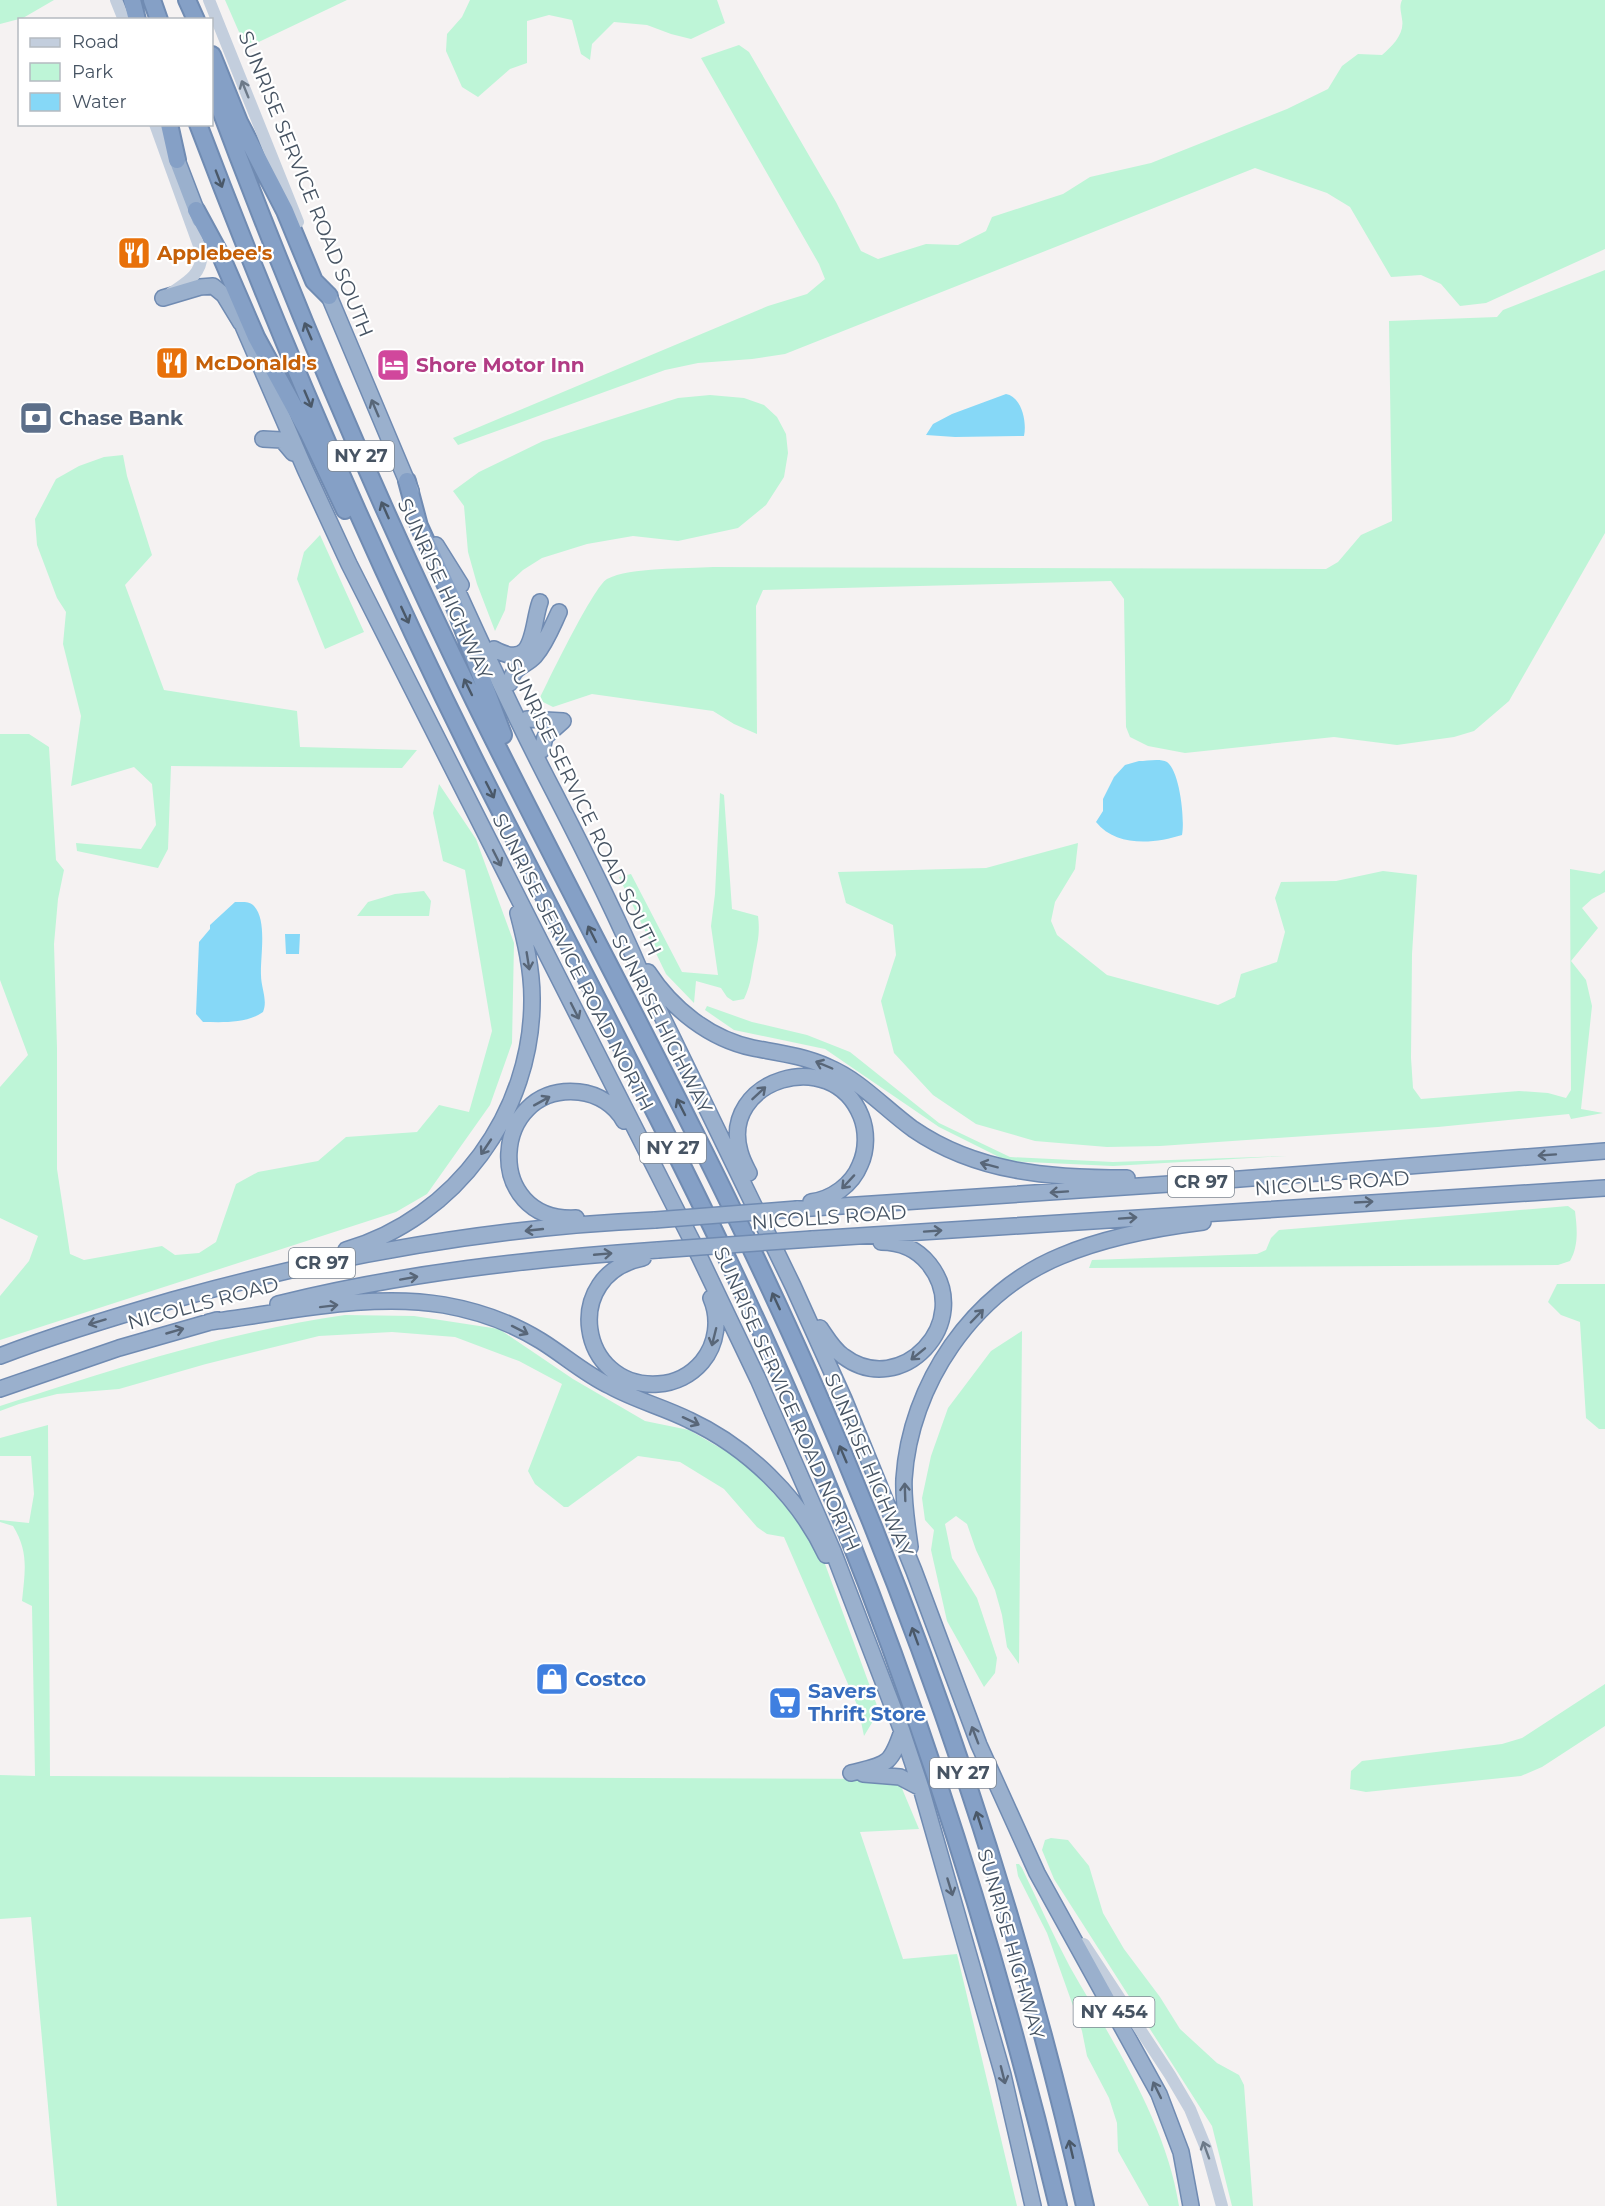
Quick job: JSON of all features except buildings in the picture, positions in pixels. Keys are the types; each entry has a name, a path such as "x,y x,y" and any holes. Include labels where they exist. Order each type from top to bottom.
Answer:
{"highway":[{"path":"132,0 136,18"},
{"path":"152,0 158,18"},
{"path":"180,0 186,18"},
{"path":"187,0 195,18"},
{"path":"213,57 239,122 285,211 314,281 328,296"},
{"name":"SUNRISE HIGHWAY","path":"213,90 271,242 369,475 448,646 757,1261 812,1382 876,1533 941,1707 1001,1891 1041,2030 1085,2206"},
{"path":"169,126 177,160"},
{"name":"SUNRISE HIGHWAY","path":"199,126 291,359 393,590 475,760 709,1221 779,1370 836,1504 903,1678 963,1854 1018,2042 1058,2206"},
{"name":"SUNRISE SERVICE ROAD NORTH","path":"177,160 241,323 354,574 658,1174 699,1244 792,1453 882,1678 921,1788 1004,2074 1033,2206"},
{"path":"196,210 221,256 256,337 309,434 357,535 393,590"},
{"path":"163,298 200,287 213,286 224,295 241,323"},
{"name":"SUNRISE SERVICE ROAD SOUTH","path":"328,296 436,544 554,792 623,930 641,974 764,1225 844,1399 914,1571 979,1745 1016,1827"},
{"path":"270,390 275,422 263,439 282,440 305,469"},
{"path":"407,481 419,526 450,594 532,814"},
{"path":"436,544 468,598 494,649 562,791 576,832"},
{"path":"494,649 512,655 528,649 532,642 540,602"},
{"path":"510,683 516,669 535,657 542,647 559,612"},
{"path":"527,718 563,721 545,737 542,750"},
{"path":"278,1273 363,1245 409,1222 452,1188 477,1160 494,1136 521,1076 531,1018 529,961 511,884"},
{"path":"623,930 661,989 677,1007 697,1023 741,1045 805,1058 830,1067 864,1088 912,1128 959,1155 993,1167 1030,1174 1214,1181"},
{"path":"764,1225 750,1174 740,1153 738,1138 740,1123 751,1101 769,1084 793,1076 808,1076 832,1083 851,1099 862,1119 865,1146 861,1164 845,1187 823,1199 796,1206"},
{"path":"630,1221 556,1216 539,1210 526,1200 514,1184 508,1158 510,1140 517,1123 530,1107 555,1094 574,1092 592,1095 607,1102 621,1116 658,1174"},
{"name":"NICOLLS ROAD","path":"0,1356 95,1323 278,1273 440,1242 524,1231 751,1212 796,1206 1214,1181 1605,1151"},
{"name":"NICOLLS ROAD","path":"699,1244 812,1239 1605,1188"},
{"path":"914,1571 904,1479 909,1443 916,1417 932,1376 951,1346 972,1320 999,1295 1046,1263 1100,1243 1162,1228 1261,1217 1337,1204"},
{"path":"793,1286 837,1352 844,1358 862,1366 882,1368 909,1361 930,1343 939,1327 944,1308 942,1289 933,1269 920,1255 906,1246 890,1242 812,1239"},
{"path":"699,1244 716,1314 713,1341 706,1358 692,1372 666,1383 645,1383 626,1378 602,1359 592,1340 589,1316 594,1293 606,1275 634,1260 658,1253 699,1244"},
{"name":"NICOLLS ROAD","path":"0,1389 83,1359 209,1322 329,1293 422,1275 516,1262 658,1253"},
{"path":"209,1322 373,1302 404,1301 444,1305 478,1313 510,1325 540,1340 609,1386 705,1427 761,1468 807,1522 823,1548 859,1636 882,1678"},
{"path":"902,1731 894,1754 887,1762 851,1773 900,1777 921,1788"},
{"name":"NY 454","path":"1016,1827 1036,1873 1159,2094 1180,2152 1191,2206"}],"main road":[{"path":"115,0 118,18"},
{"path":"115,0 123,18"},
{"name":"SUNRISE SERVICE ROAD SOUTH","path":"209,0 328,296"},
{"path":"156,126 202,254 200,268 194,277 163,298"},
{"name":"SUNRISE SERVICE ROAD NORTH","path":"165,126 177,160"},
{"name":"SUNRISE HIGHWAY","path":"1016,1827 1101,1972 1181,2093 1206,2148 1222,2206"}],"green space":[{"path":"0,0 54,0 23,18 0,24"},
{"path":"225,0 347,0 246,48"},
{"path":"470,0 717,0 725,23 691,39 647,25 614,22 592,44 590,60 581,54 572,20 549,15 527,21 527,63 510,69 478,97 462,87 446,51 447,34 462,17"},
{"path":"1402,0 1605,0 1605,249 1486,303 1460,306 1441,284 1421,275 1391,277 1350,207 1327,193 1255,168 785,354 698,363 665,370 458,445 453,438 768,306 807,294 825,279 819,264 701,58 739,45 749,52 836,202 861,251 878,259 926,244 958,245 986,231 992,217 1063,194 1090,177 1151,163 1287,109 1328,89 1342,66 1358,54 1382,55 1394,44 1402,30 1400,7"},
{"path":"1605,270 1605,533 1509,701 1474,731 1454,737 1397,745 1334,737 1185,753 1148,746 1130,737 1126,727 1124,599 1111,581 763,590 756,606 757,734 713,711 592,694 553,707 539,700 571,635 601,585 607,579 629,572 713,567 1326,569 1338,562 1361,535 1392,521 1389,321 1497,317 1503,310"},
{"path":"710,395 744,398 764,405 777,417 786,434 788,453 784,477 766,505 738,528 678,541 633,536 587,544 542,558 523,570 509,583 505,610 495,631 477,584 468,552 464,506 453,491 479,472 543,441 678,398"},
{"path":"123,455 127,476 152,555 125,585 164,690 297,711 300,747 417,750 402,768 171,766 168,849 158,868 77,851 76,843 141,849 156,825 152,784 134,767 71,786 81,716 63,644 66,612 57,598 37,545 35,519 56,479 79,466 104,457"},
{"path":"320,535 364,632 325,649 297,579 304,552"},
{"path":"0,734 29,734 49,747 56,860 64,870 58,899 54,944 57,1169 70,1254 84,1260 162,1246 175,1255 199,1253 216,1242 236,1184 258,1172 318,1161 346,1137 417,1132 439,1105 469,1112 492,1031 465,870 443,861 433,813 439,784 476,839 514,943 512,1043 490,1105 427,1194 396,1212 0,1340 0,1296 29,1261 38,1236 0,1218 0,1087 28,1055 0,980"},
{"path":"720,793 724,795 732,909 758,916 758,936 750,982 744,999 733,1001 721,988 696,981 694,1003 666,974 619,877 631,874 682,972 718,975 711,926 715,894"},
{"path":"1078,843 1075,869 1055,902 1051,921 1057,935 1107,975 1218,1005 1235,997 1241,974 1277,962 1285,932 1275,898 1281,882 1336,881 1383,871 1417,875 1412,954 1411,1058 1413,1088 1421,1099 1519,1091 1548,1093 1566,1098 1571,1090 1570,869 1600,874 1605,870 1605,892 1582,908 1598,928 1571,961 1586,980 1592,1006 1581,1109 1603,1113 1571,1119 1569,1114 1438,1127 1160,1146 1107,1147 1035,1141 976,1124 933,1095 894,1053 881,1001 896,955 893,925 846,903 838,872 986,868"},
{"path":"424,891 431,901 429,916 357,916 368,902 395,894"},
{"path":"707,1006 752,1022 807,1035 850,1052 939,1123 1010,1157 1113,1162 1287,1156 1113,1166 1007,1161 939,1127 825,1049 734,1030 705,1010"},
{"path":"1568,1206 1575,1211 1576,1243 1570,1261 1558,1265 1089,1268 1092,1260 1257,1254 1266,1250 1271,1238 1279,1230"},
{"path":"1557,1284 1605,1284 1605,1429 1599,1429 1586,1418 1580,1322 1561,1315 1548,1302"},
{"path":"345,1315 414,1316 499,1329 573,1379 645,1421 689,1430 743,1461 793,1514 825,1564 879,1711 864,1736 858,1707 784,1537 767,1534 757,1527 724,1489 680,1462 638,1456 568,1507 564,1507 535,1484 528,1471 562,1384 519,1361 455,1337 392,1332 319,1336 206,1364 119,1389 57,1394 0,1411 0,1406 171,1353 257,1331"},
{"path":"1022,1331 1019,1664 1007,1647 995,1590 976,1550 967,1524 956,1516 945,1524 952,1558 977,1598 997,1658 995,1673 984,1687 947,1621 931,1550 934,1530 925,1520 922,1498 931,1456 948,1408 991,1351"},
{"path":"48,1425 50,1776 898,1779 919,1829 860,1832 903,1959 957,1954 1017,2206 57,2206 31,1917 0,1919 0,1775 35,1776 32,1606 22,1601 25,1562 22,1544 13,1526 0,1522 0,1520 29,1523 34,1494 31,1456 0,1456 0,1438"},
{"path":"1605,1684 1605,1726 1542,1767 1521,1776 1366,1792 1350,1789 1351,1771 1362,1761 1502,1744 1522,1738"},
{"path":"1051,1838 1068,1840 1089,1866 1103,1913 1124,1949 1160,1997 1180,2029 1217,2063 1239,2075 1244,2085 1253,2206 1232,2206 1212,2126 1054,1879 1042,1850 1045,1840"},
{"path":"1016,1864 1022,1868 1070,1967 1120,2053 1150,2113 1172,2174 1179,2206 1149,2206 1118,2151 1117,2123 1109,2098 1087,2056 1082,2031 1047,1933 1018,1876"}],"water":[{"path":"1006,394 1020,405 1025,424 1024,436 926,435 933,424 952,414"},
{"path":"1161,760 1172,767 1180,797 1183,819 1182,835 1160,840 1136,841 1114,836 1096,822 1103,811 1103,799 1114,777 1125,765 1139,761"},
{"path":"235,902 251,904 258,911 262,929 261,975 265,998 263,1012 249,1019 203,1022 196,1014 199,942 210,929 210,925"},
{"path":"285,934 300,934 299,954 286,954"}],"place":[{"name":"Applebee's","path":"134,253"},
{"name":"McDonald's","path":"172,363"},
{"name":"Shore Motor Inn","path":"393,365"},
{"name":"Chase Bank","path":"36,418"},
{"name":"Costco","path":"552,1679"},
{"name":"Savers Thrift Store","path":"785,1703"}]}
